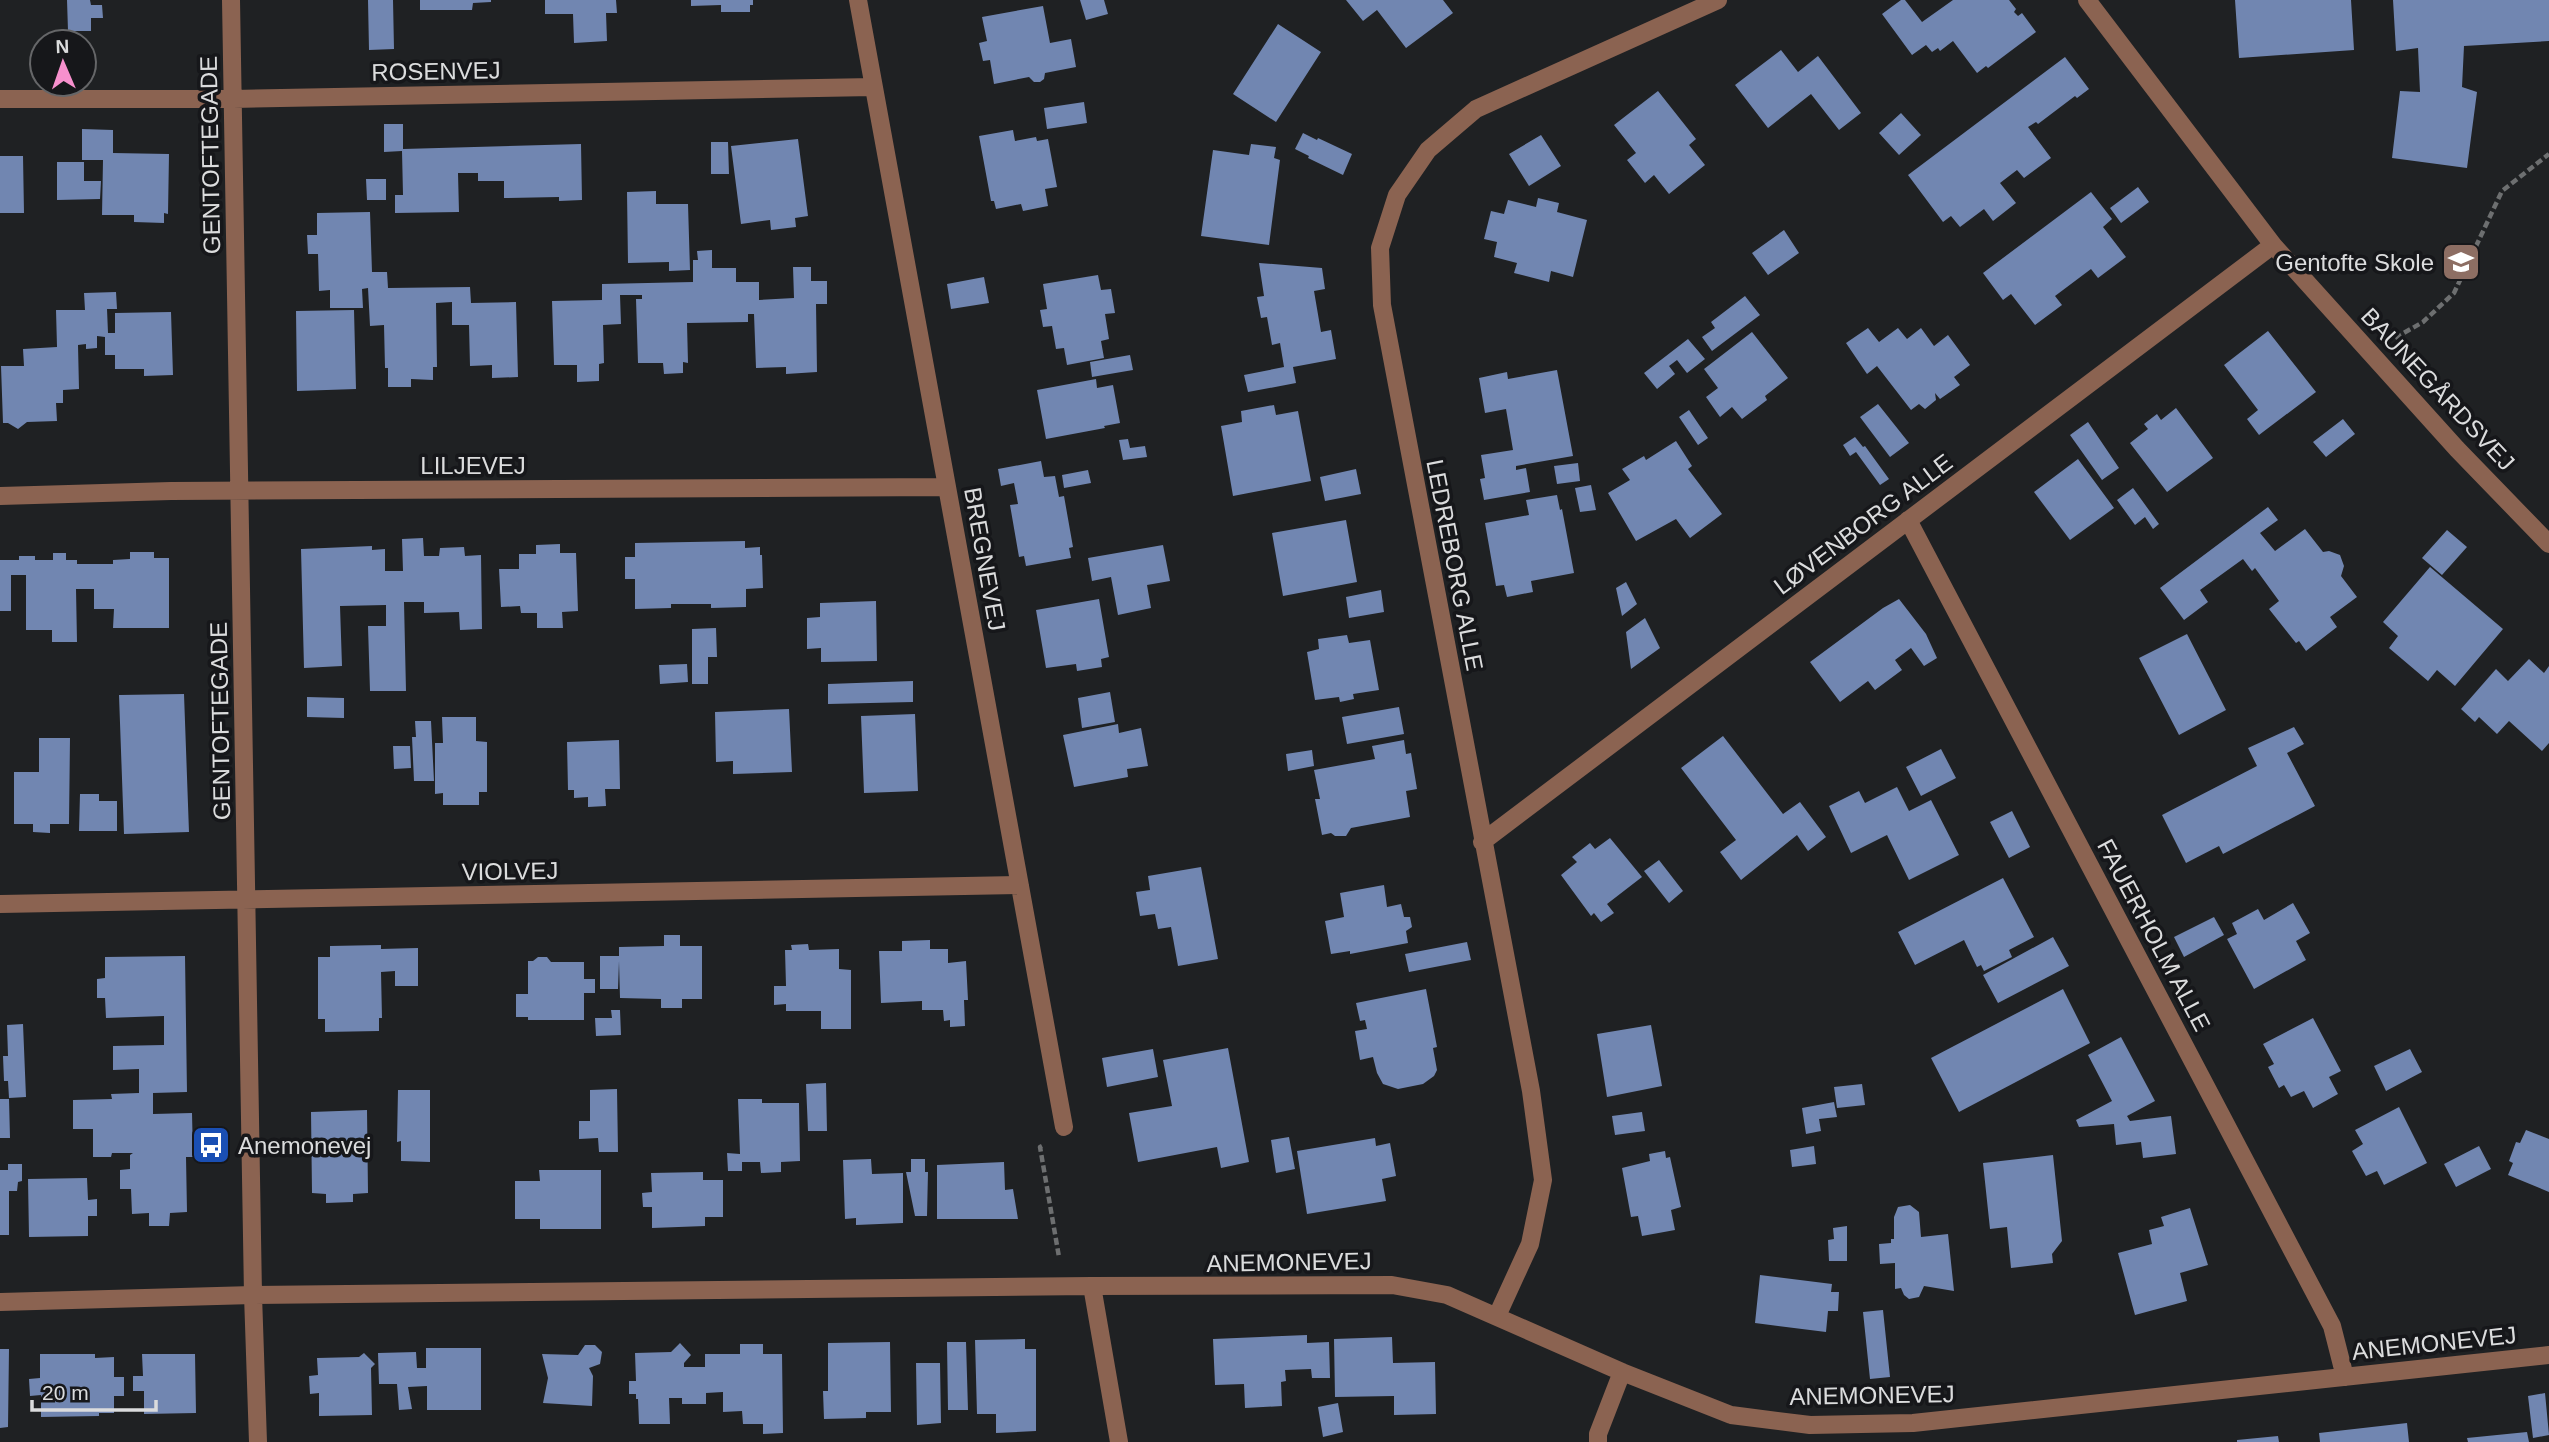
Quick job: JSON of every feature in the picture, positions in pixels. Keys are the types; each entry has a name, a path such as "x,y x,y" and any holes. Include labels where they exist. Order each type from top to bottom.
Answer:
{"street":[{"name":"GENTOFTEGADE","path":"231,0 258,1442"},
{"name":"BREGNEVEJ","path":"858,0 1064,1126"},
{"name":"LEDREBORG ALLE","path":"1497,1316 1530,1244 1543,1180 1531,1091 1382,305 1380,248 1398,195 1428,150 1476,110 1718,0"},
{"name":"BAUNEGÅRDSVEJ","path":"2087,0 2273,245 2457,449 2549,544"},
{"name":"ROSENVEJ","path":"0,99 233,99 873,86"},
{"name":"LØVENBORG ALLE","path":"1482,842 2273,245"},
{"name":"LILJEVEJ","path":"0,496 241,491 947,487"},
{"name":"FAUERHOLM ALLE","path":"1908,520 2332,1326 2345,1377"},
{"name":"VIOLVEJ","path":"0,904 1020,885"},
{"name":"ANEMONEVEJ","path":"0,1302 254,1295 1392,1285 1447,1295 1622,1373 1731,1415 1810,1425 1913,1423 2549,1355"},
{"path":"1092,1286 1119,1442"},
{"path":"1598,1442 1598,1434 1622,1373"}],"path":[{"path":"2370,353 2423,322 2454,293 2502,191 2549,154"},
{"path":"1041,1147 1065,1287"}],"building":[{"path":"67,0 90,0 91,5 102,5 103,18 91,18 91,28 68,28"},
{"path":"368,0 393,0 394,49 369,50"},
{"path":"420,0 491,2 473,3 472,10 420,10"},
{"path":"545,0 616,0 617,13 606,13 607,41 574,43 573,14 545,14"},
{"path":"691,0 753,0 753,5 750,5 750,12 721,12 721,5 691,6"},
{"path":"1080,0 1104,0 1108,14 1086,20"},
{"path":"1346,0 1443,0 1453,13 1406,48 1377,10 1363,21"},
{"path":"1905,0 1922,22 1953,0 2009,0 2016,9 2014,12 2018,16 2022,13 2036,32 1988,68 1986,66 1977,73 1953,41 1940,51 1938,48 1932,52 1926,45 1912,55 1882,14"},
{"path":"2235,0 2351,0 2354,50 2239,58"},
{"path":"2393,0 2549,0 2549,41 2464,46 2462,87 2477,92 2467,168 2392,158 2400,91 2420,92 2418,48 2396,51"},
{"path":"1043,6 1050,43 1071,39 1076,67 1045,73 1040,82 1034,82 1029,77 994,84 990,60 983,61 979,43 987,41 982,17"},
{"path":"1278,24 1321,52 1276,122 1233,94"},
{"path":"1781,50 1798,72 1818,56 1861,113 1839,130 1811,94 1768,128 1735,85"},
{"path":"2065,57 2089,89 2077,98 2075,96 2038,124 2036,122 2028,127 2051,158 2024,178 2017,170 2000,183 2016,203 1993,221 1984,209 1960,227 1951,216 1943,222 1908,175"},
{"path":"1658,91 1696,139 1689,145 1705,165 1669,194 1654,175 1645,183 1627,160 1636,153 1614,125"},
{"path":"1084,102 1087,123 1047,129 1044,108"},
{"path":"1901,113 1921,135 1899,155 1879,133"},
{"path":"384,124 403,124 403,149 581,144 582,200 559,201 559,197 504,198 504,181 478,181 478,173 458,173 459,212 395,213 395,195 403,195 402,151 384,152"},
{"path":"82,129 113,130 113,153 169,154 168,214 164,213 164,223 134,222 134,215 102,215 103,160 82,160"},
{"path":"1013,130 1015,141 1036,137 1037,141 1048,139 1057,187 1045,189 1048,206 1023,211 1021,204 996,209 994,201 991,201 979,136"},
{"path":"1303,133 1352,154 1343,175 1295,149"},
{"path":"1541,135 1561,166 1529,186 1509,154"},
{"path":"798,139 808,216 795,218 796,227 771,230 770,220 741,224 731,146"},
{"path":"711,142 728,142 729,174 711,174"},
{"path":"1251,144 1276,147 1274,158 1280,160 1269,245 1201,236 1213,150 1249,155"},
{"path":"0,156 23,156 24,213 0,213"},
{"path":"57,162 84,162 84,181 101,181 100,199 57,200"},
{"path":"366,179 386,179 386,200 367,200"},
{"path":"2138,187 2149,202 2121,223 2110,208"},
{"path":"656,191 656,204 688,204 690,270 669,271 669,262 628,263 627,192"},
{"path":"2091,192 2112,219 2103,227 2126,257 2098,278 2091,269 2055,296 2062,305 2035,325 2011,294 2003,300 1983,273"},
{"path":"1538,198 1559,203 1557,212 1587,220 1573,277 1551,271 1549,282 1514,273 1517,263 1494,257 1497,242 1484,239 1491,211 1504,214 1508,200 1536,207"},
{"path":"370,212 372,272 387,272 388,288 470,287 471,303 516,302 518,377 492,378 492,365 470,366 469,325 452,325 452,302 436,303 437,367 433,367 433,380 411,379 411,387 388,387 384,325 370,326 368,288 362,289 363,308 330,308 330,290 319,291 318,254 308,254 307,235 317,235 317,213"},
{"path":"1784,230 1799,253 1768,275 1752,253"},
{"path":"712,250 712,268 736,268 736,282 759,282 759,300 794,298 793,267 811,267 811,281 827,281 827,304 816,304 817,372 786,374 786,367 756,368 754,314 748,314 748,322 687,323 688,363 683,362 683,373 664,374 663,363 638,363 636,299 642,299 642,295 620,295 621,324 603,325 604,363 599,364 599,381 577,382 577,365 554,365 552,301 602,300 602,284 693,282 693,260 698,260 697,251"},
{"path":"1259,263 1322,268 1325,289 1314,291 1321,332 1331,330 1336,359 1293,367 1296,383 1248,392 1244,375 1284,367 1280,343 1272,345 1267,317 1261,318 1257,297 1264,296"},
{"path":"1098,275 1101,290 1111,289 1115,313 1105,314 1109,339 1101,341 1104,358 1067,365 1064,348 1056,349 1052,326 1043,327 1040,310 1047,309 1043,284"},
{"path":"984,277 989,303 951,309 947,284"},
{"path":"116,292 117,309 107,309 108,333 115,333 115,313 171,312 173,375 144,376 144,369 115,369 115,355 105,355 105,337 97,336 97,348 86,349 86,344 78,345 79,389 63,390 63,403 56,403 57,421 27,422 18,429 3,423 1,366 24,366 23,349 57,347 56,310 85,310 84,293"},
{"path":"1745,296 1760,315 1712,351 1702,337 1715,328 1711,322"},
{"path":"354,310 356,389 297,391 296,311"},
{"path":"1868,328 1879,342 1898,328 1907,339 1921,328 1934,346 1948,335 1970,365 1954,377 1960,385 1940,399 1935,393 1936,400 1925,409 1919,404 1911,410 1877,366 1867,374 1846,343"},
{"path":"2268,331 2316,392 2259,435 2247,419 2258,410 2224,365"},
{"path":"1752,332 1788,378 1765,396 1767,400 1742,419 1732,407 1720,417 1706,397 1718,388 1704,369"},
{"path":"1688,339 1705,359 1687,373 1677,360 1669,366 1675,374 1657,389 1644,373"},
{"path":"1130,355 1133,370 1092,377 1090,362"},
{"path":"1557,370 1573,456 1516,466 1516,470 1526,468 1530,492 1484,500 1480,479 1485,478 1481,455 1513,450 1506,409 1485,413 1479,378 1507,372 1508,379"},
{"path":"1096,379 1097,388 1113,385 1120,423 1046,439 1037,390"},
{"path":"1878,404 1909,443 1890,457 1860,417"},
{"path":"1274,405 1276,415 1298,411 1311,481 1233,496 1221,426 1242,422 1241,411"},
{"path":"2176,408 2213,458 2167,492 2130,443 2148,429 2144,424 2157,414 2161,420"},
{"path":"1689,410 1708,438 1698,445 1679,417"},
{"path":"2343,419 2355,434 2326,457 2313,442"},
{"path":"2088,422 2119,468 2102,480 2070,435"},
{"path":"1855,437 1865,446 1889,479 1880,485 1856,452 1850,456 1843,445"},
{"path":"1128,439 1130,448 1145,446 1147,457 1123,460 1119,440"},
{"path":"1676,441 1692,466 1688,469 1722,514 1690,538 1676,519 1636,541 1608,493 1630,480 1622,469 1644,456 1646,460"},
{"path":"2078,459 2114,508 2070,540 2034,492"},
{"path":"1041,461 1044,477 1055,476 1059,497 1064,496 1073,547 1069,548 1071,558 1026,566 1024,556 1019,557 1010,505 1018,504 1014,483 1001,486 998,469"},
{"path":"1578,463 1580,481 1557,484 1554,466"},
{"path":"1356,469 1361,494 1325,501 1320,477"},
{"path":"1088,470 1091,483 1064,488 1062,475"},
{"path":"1591,485 1596,510 1580,512 1575,488"},
{"path":"2133,488 2159,524 2153,529 2145,517 2135,525 2117,500"},
{"path":"1557,495 1574,573 1531,581 1533,592 1507,597 1504,585 1496,586 1485,523 1529,515 1526,500"},
{"path":"2268,507 2278,520 2260,533 2275,551 2305,529 2323,552 2340,555 2344,566 2341,576 2357,597 2330,617 2337,627 2306,651 2299,641 2296,643 2269,609 2279,601 2255,568 2252,571 2243,559 2200,590 2208,602 2184,620 2160,588"},
{"path":"1346,520 1357,582 1283,596 1272,533"},
{"path":"2447,530 2467,547 2442,575 2422,558"},
{"path":"423,538 424,556 439,556 440,548 464,547 465,556 481,555 482,629 460,630 459,612 424,613 424,602 404,602 406,691 370,691 368,626 386,626 386,605 340,606 342,666 304,668 301,549 372,546 372,550 385,549 385,571 403,571 402,539"},
{"path":"745,541 745,548 760,547 763,588 746,589 746,607 711,608 711,604 671,604 671,608 635,609 635,579 625,579 625,557 635,557 635,543"},
{"path":"560,544 560,553 576,553 578,611 562,612 563,628 537,628 537,613 521,613 520,606 501,607 499,569 519,569 519,554 536,554 536,545"},
{"path":"1163,545 1170,581 1147,585 1151,608 1118,615 1111,577 1092,581 1088,558"},
{"path":"130,552 154,552 154,558 169,558 169,628 113,628 114,609 94,609 94,589 76,589 77,642 52,642 52,630 26,630 26,575 11,575 11,611 0,611 0,560 19,560 19,556 35,556 35,560 53,560 53,553 66,553 66,560 77,560 77,564 113,564 113,560 130,559"},
{"path":"2430,567 2503,629 2455,686 2437,670 2428,681 2389,648 2398,636 2383,622"},
{"path":"1626,582 1637,604 1622,616 1616,588"},
{"path":"1381,590 1384,612 1349,618 1346,597"},
{"path":"1099,599 1109,657 1101,659 1102,667 1077,671 1076,664 1046,668 1036,610"},
{"path":"1899,599 1926,634 1937,658 1924,666 1911,648 1895,660 1902,670 1875,690 1868,681 1840,702 1810,662"},
{"path":"876,601 877,661 821,662 821,648 807,649 807,618 820,617 820,603"},
{"path":"1645,618 1660,648 1631,669 1626,632"},
{"path":"716,628 717,657 708,657 708,684 692,684 692,629"},
{"path":"2187,634 2226,710 2179,735 2139,658"},
{"path":"1347,635 1349,643 1370,640 1379,690 1353,694 1354,699 1340,702 1339,697 1315,700 1307,652 1319,649 1318,639"},
{"path":"2529,659 2544,673 2549,666 2549,743 2542,751 2509,721 2497,734 2479,717 2475,722 2461,709 2496,669 2508,681"},
{"path":"687,664 688,682 660,684 659,665"},
{"path":"913,681 913,702 828,704 828,684"},
{"path":"1110,692 1115,722 1082,728 1078,698"},
{"path":"184,694 189,832 124,834 119,695"},
{"path":"307,697 344,698 344,718 307,717"},
{"path":"1399,707 1404,734 1347,744 1342,717"},
{"path":"789,709 792,772 733,774 733,761 716,762 715,712"},
{"path":"915,714 918,791 864,793 861,716"},
{"path":"442,717 476,717 476,741 487,742 487,792 479,792 479,805 443,805 443,793 435,794 435,743 443,743"},
{"path":"415,721 431,721 434,781 414,781 412,737 416,737"},
{"path":"1118,724 1119,733 1141,728 1148,766 1127,769 1128,777 1074,787 1063,735"},
{"path":"2294,727 2304,744 2287,753 2315,806 2223,854 2219,846 2186,863 2162,815 2257,766 2248,748"},
{"path":"1723,736 1783,814 1800,802 1826,837 1808,851 1797,835 1741,880 1720,852 1736,840 1681,768"},
{"path":"39,738 70,738 69,824 50,824 50,833 33,832 33,824 14,824 14,772 39,772"},
{"path":"619,740 620,789 605,789 606,806 588,807 588,797 574,798 574,790 568,790 567,742"},
{"path":"1404,740 1406,754 1411,753 1417,789 1406,791 1410,817 1351,828 1346,836 1335,836 1331,833 1322,835 1315,799 1320,799 1314,770 1375,759 1372,746"},
{"path":"393,746 410,746 411,768 394,769"},
{"path":"1941,749 1956,778 1921,796 1906,767"},
{"path":"1312,750 1314,766 1288,771 1286,754"},
{"path":"1897,787 1909,811 1931,800 1959,855 1909,880 1887,835 1851,853 1829,806 1859,791 1865,803"},
{"path":"80,794 99,794 99,801 117,801 117,831 79,831"},
{"path":"2012,811 2030,847 2009,858 1990,822"},
{"path":"1610,838 1642,877 1607,904 1614,913 1601,922 1594,913 1591,916 1561,875 1577,862 1572,857 1590,843 1595,849"},
{"path":"1659,860 1683,891 1669,903 1644,871"},
{"path":"1201,867 1218,959 1178,966 1171,927 1158,929 1155,914 1140,916 1136,892 1150,890 1148,876"},
{"path":"2003,878 2034,937 2009,950 2012,957 1984,971 1981,965 1977,967 1964,940 1915,965 1898,932"},
{"path":"1384,885 1387,907 1401,904 1404,917 1410,917 1412,927 1406,931 1408,943 1350,954 1350,951 1331,954 1325,921 1344,917 1340,893"},
{"path":"2293,903 2310,933 2296,941 2306,960 2254,989 2227,939 2237,934 2232,923 2258,909 2264,920"},
{"path":"2214,917 2224,935 2184,957 2174,937"},
{"path":"664,935 680,935 680,946 702,946 702,999 682,999 682,1008 661,1008 661,999 620,998 619,961 618,989 600,989 600,956 619,956 619,947 664,946"},
{"path":"2053,937 2069,966 1998,1003 1983,975"},
{"path":"930,940 930,949 948,949 948,963 966,961 968,1000 964,1000 965,1026 950,1027 950,1020 944,1021 943,1010 922,1010 922,1001 881,1003 879,951 902,951 902,941"},
{"path":"1467,942 1471,960 1409,972 1405,954"},
{"path":"808,944 809,950 839,949 839,969 851,970 851,1029 821,1029 821,1011 786,1011 786,1004 774,1005 774,986 786,986 785,950 792,950 791,945"},
{"path":"381,945 381,949 418,948 418,986 395,986 395,971 381,972 382,1018 379,1018 379,1031 325,1032 325,1019 318,1019 318,957 330,957 330,946"},
{"path":"185,956 187,1092 153,1093 153,1114 192,1113 193,1157 186,1157 187,1212 170,1213 169,1226 149,1226 149,1213 132,1214 131,1189 120,1189 120,1170 130,1169 130,1155 133,1153 93,1157 93,1129 73,1129 73,1100 112,1099 111,1094 139,1093 139,1069 113,1070 113,1046 164,1045 164,1016 106,1018 105,998 97,998 97,979 105,978 105,957"},
{"path":"547,957 551,962 584,962 584,979 595,979 595,993 584,993 584,1020 528,1020 528,1017 516,1017 516,994 528,994 528,961"},
{"path":"1426,989 1437,1047 1433,1048 1437,1070 1434,1076 1423,1084 1398,1089 1383,1084 1373,1057 1360,1060 1355,1031 1367,1029 1365,1020 1360,1021 1356,1003"},
{"path":"2063,989 2090,1043 1959,1112 1931,1058"},
{"path":"611,1010 620,1010 621,1035 596,1036 595,1018 612,1018"},
{"path":"2313,1018 2341,1071 2329,1077 2338,1094 2313,1108 2304,1091 2291,1097 2284,1085 2279,1088 2268,1067 2274,1064 2263,1044"},
{"path":"23,1024 26,1097 9,1098 8,1081 4,1081 3,1056 8,1056 7,1025"},
{"path":"1651,1025 1662,1086 1607,1097 1597,1034"},
{"path":"2121,1037 2155,1101 2127,1116 2130,1121 2171,1116 2176,1154 2143,1158 2141,1142 2116,1145 2114,1124 2079,1127 2076,1120 2112,1101 2088,1055"},
{"path":"1228,1048 1249,1162 1221,1168 1217,1147 1138,1162 1129,1113 1172,1106 1163,1060"},
{"path":"1153,1049 1158,1077 1107,1087 1102,1058"},
{"path":"2410,1049 2422,1072 2386,1091 2374,1066"},
{"path":"826,1083 827,1131 808,1131 806,1084"},
{"path":"1862,1084 1865,1105 1837,1108 1834,1087"},
{"path":"617,1089 618,1152 599,1152 598,1138 579,1139 579,1121 590,1121 590,1090"},
{"path":"398,1090 430,1090 430,1162 401,1161 401,1141 397,1142"},
{"path":"0,1099 9,1099 10,1138 0,1138"},
{"path":"738,1099 762,1099 762,1103 799,1103 800,1161 781,1162 781,1172 761,1173 760,1162 742,1162 742,1171 728,1171 727,1153 740,1154"},
{"path":"1834,1102 1837,1117 1819,1119 1821,1131 1806,1134 1802,1108"},
{"path":"2399,1107 2427,1163 2384,1185 2377,1171 2366,1176 2352,1151 2363,1144 2355,1130"},
{"path":"367,1110 368,1193 353,1194 353,1202 326,1203 326,1194 312,1193 311,1112"},
{"path":"1642,1112 1645,1131 1615,1135 1612,1116"},
{"path":"2526,1130 2549,1139 2549,1192 2508,1175 2513,1163 2509,1161 2516,1142 2520,1143"},
{"path":"1289,1137 1295,1169 1276,1173 1271,1140"},
{"path":"1375,1138 1376,1146 1390,1143 1396,1176 1382,1179 1386,1201 1307,1214 1297,1151"},
{"path":"1814,1146 1816,1164 1792,1167 1790,1150"},
{"path":"2479,1146 2491,1169 2456,1187 2444,1164"},
{"path":"1665,1151 1666,1158 1670,1157 1681,1207 1671,1210 1675,1230 1642,1236 1638,1216 1631,1217 1622,1168 1650,1161 1649,1154"},
{"path":"2053,1155 2062,1241 2052,1254 2053,1263 2011,1268 2007,1227 1990,1229 1983,1163"},
{"path":"871,1159 872,1174 903,1173 903,1223 856,1225 856,1218 845,1219 843,1160"},
{"path":"911,1159 925,1159 925,1172 928,1172 927,1216 915,1216 906,1172 911,1172"},
{"path":"1004,1162 1005,1190 1013,1189 1018,1219 937,1219 937,1165"},
{"path":"8,1164 22,1164 22,1181 18,1182 17,1191 9,1191 9,1235 0,1235 0,1170 8,1170"},
{"path":"539,1170 601,1170 601,1229 540,1229 540,1219 515,1219 515,1181 540,1181"},
{"path":"703,1172 703,1180 723,1180 723,1217 705,1217 705,1226 652,1228 652,1207 643,1207 642,1193 652,1192 651,1173"},
{"path":"87,1178 88,1200 97,1199 97,1216 88,1216 88,1236 29,1237 28,1179"},
{"path":"1910,1205 1919,1212 1921,1237 1948,1234 1954,1291 1924,1286 1919,1297 1909,1299 1901,1288 1895,1289 1895,1263 1880,1264 1879,1244 1891,1243 1891,1239 1894,1239 1894,1217 1898,1207"},
{"path":"2190,1208 2208,1265 2180,1273 2187,1301 2135,1315 2118,1253 2152,1244 2149,1230 2164,1226 2161,1217"},
{"path":"1847,1226 1847,1261 1829,1261 1828,1240 1834,1239 1833,1228"},
{"path":"1760,1275 1832,1284 1831,1292 1839,1292 1838,1311 1828,1311 1826,1332 1755,1323"},
{"path":"1883,1310 1890,1377 1870,1379 1863,1312"},
{"path":"1307,1335 1307,1343 1329,1342 1330,1378 1312,1378 1311,1369 1285,1370 1286,1381 1281,1382 1282,1406 1245,1408 1244,1384 1215,1385 1213,1339"},
{"path":"1392,1337 1393,1363 1435,1362 1436,1414 1394,1415 1394,1396 1335,1397 1334,1339"},
{"path":"1025,1339 1025,1349 1036,1349 1036,1431 996,1433 996,1414 977,1414 975,1340"},
{"path":"890,1342 891,1412 866,1412 866,1418 824,1419 823,1391 828,1391 828,1343"},
{"path":"947,1342 966,1342 968,1410 948,1410"},
{"path":"680,1343 691,1355 684,1367 705,1367 705,1354 740,1354 740,1344 763,1344 763,1354 782,1354 783,1433 763,1434 763,1424 743,1424 742,1411 723,1412 723,1392 706,1393 706,1404 682,1404 682,1398 669,1398 670,1424 639,1424 638,1399 636,1394 629,1394 629,1381 636,1381 635,1353 671,1352"},
{"path":"585,1345 595,1345 602,1352 600,1364 589,1368 593,1376 592,1406 543,1403 548,1378 542,1354 578,1355"},
{"path":"426,1348 481,1348 481,1410 427,1410 427,1386 408,1387 412,1409 399,1410 397,1384 379,1384 378,1353 416,1352 417,1368 426,1368"},
{"path":"0,1349 9,1349 8,1427 0,1428"},
{"path":"364,1353 375,1364 371,1368 372,1415 319,1416 319,1393 310,1394 309,1376 318,1375 317,1358 359,1357"},
{"path":"40,1354 95,1354 95,1358 114,1357 114,1377 124,1377 124,1396 114,1396 114,1413 99,1413 99,1416 41,1417 41,1395 30,1396 29,1379 40,1378"},
{"path":"142,1354 195,1354 196,1413 144,1414 144,1391 133,1391 133,1376 143,1376"},
{"path":"916,1363 940,1363 941,1423 917,1425"},
{"path":"2545,1393 2549,1435 2533,1438 2528,1396"},
{"path":"1338,1403 1343,1432 1323,1437 1318,1407"},
{"path":"2407,1423 2409,1442 2320,1442 2319,1433"},
{"path":"2527,1432 2529,1442 2468,1442 2467,1438"},
{"path":"2278,1436 2279,1442 2237,1442 2237,1440"}],"place":[{"name":"Gentofte Skole","path":"2461,262"},
{"name":"Anemonevej","path":"211,1145"}]}
